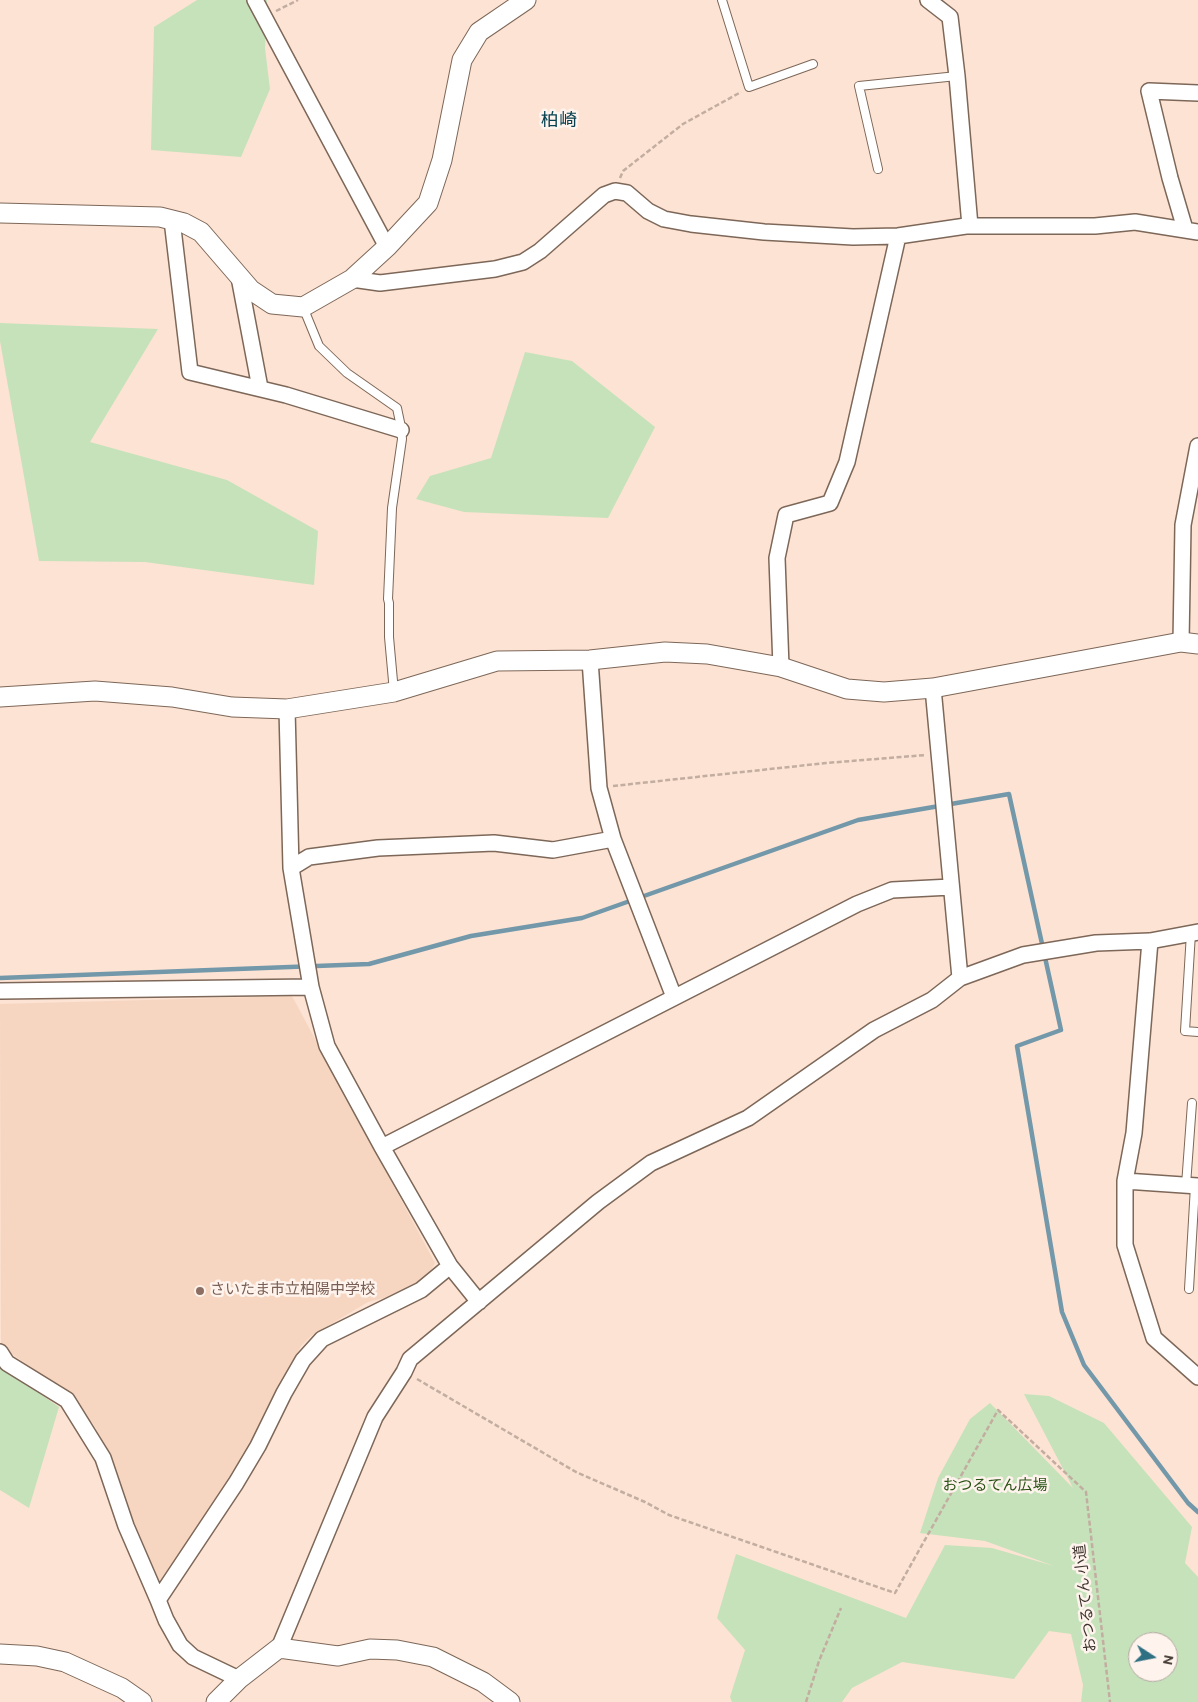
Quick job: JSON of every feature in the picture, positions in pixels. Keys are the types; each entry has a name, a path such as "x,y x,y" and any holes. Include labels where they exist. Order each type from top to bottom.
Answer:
{"street":[{"path":"255,0 387,247"},
{"path":"0,213 160,217 184,223 200,232 251,290 272,304 303,307 352,279 387,247 428,203 442,160 462,60 479,32 526,0"},
{"path":"928,0 950,17 970,226"},
{"path":"1192,231 1170,178 1149,91 1198,93"},
{"path":"352,279 380,283 495,269 523,262 540,251 604,195 615,191 627,193 648,211 664,219 764,232 853,237 898,236 970,226 1095,226 1135,222 1192,231"},
{"path":"172,220 190,372 305,400 401,430"},
{"path":"781,667 777,558 786,515 830,503 848,462 898,236"},
{"path":"239,277 260,388"},
{"path":"0,697 95,691 172,697 232,707 287,710 394,692 497,661 590,660 665,652 707,654 781,667 847,689 884,692 933,688 1189,643 1184,525 1198,446"},
{"path":"590,660 599,788 613,838 674,997"},
{"path":"933,688 960,978"},
{"path":"287,710 291,868 311,987 328,1046 382,1147 450,1266 479,1302"},
{"path":"291,868 309,857 378,848 494,843 554,850 613,838"},
{"path":"382,1147 857,904 892,890 951,886"},
{"path":"216,1702 239,1679 279,1648 375,1417 404,1372 410,1359 598,1202 651,1162 748,1118 874,1030 932,1000 960,978 1023,955 1096,943 1150,941 1195,933"},
{"path":"1150,941 1134,1133 1125,1181 1125,1244 1154,1338 1198,1377"},
{"path":"0,990 311,987"},
{"path":"1125,1181 1193,1186"},
{"path":"158,1600 236,1483 258,1446 284,1393 303,1360 322,1339 421,1290 450,1266"},
{"path":"0,1352 7,1363 67,1400 102,1458 126,1526 166,1620 180,1645 193,1657 239,1679"},
{"path":"279,1648 338,1656 370,1649 432,1657 483,1682 510,1702"},
{"path":"0,1654 37,1656 65,1662 90,1672 130,1697"}],"lane":[{"path":"722,0 749,87 813,64"},
{"path":"878,168 859,86 957,76"},
{"path":"303,307 319,346 347,373 398,408 402,439 392,508 388,599 394,692"},
{"path":"1195,933 1185,1031 1198,1032"},
{"path":"1189,1289 1193,1186 1192,1103"}],"path":[{"path":"264,17 298,0"},
{"path":"615,191 623,171 683,124 749,87"},
{"path":"599,788 826,762 939,754"},
{"name":"おつるてん 小道","path":"404,1372 576,1472 645,1502 669,1515 894,1593 998,1410 1086,1492 1110,1702"},
{"path":"806,1702 819,1661 841,1608"}],"shaded area":[{"name":"さいたま市立柏陽中学校","path":"292,996 435,1263 428,1275 415,1284 384,1298 368,1302 311,1336 301,1346 258,1433 230,1480 163,1585 153,1586 106,1449 94,1425 69,1395 1,1346 0,1004"}],"green space":[{"path":"197,0 267,0 265,48 270,89 241,157 151,150 154,27"},
{"path":"0,323 158,329 90,442 227,480 318,531 314,585 145,562 39,561 0,341"},
{"path":"525,352 572,361 655,427 608,518 464,512 416,499 430,476 491,458"},
{"path":"0,1366 59,1407 29,1508 0,1490"},
{"name":"おつるてん広場","path":"1024,1394 1049,1396 1104,1423 1192,1527 1185,1563 1198,1577 1198,1702 1081,1702 1083,1685 1071,1634 1049,1631 1014,1679 902,1662 852,1688 842,1702 732,1702 730,1697 745,1650 717,1618 736,1554 906,1618 945,1545 992,1548 1054,1566 985,1541 920,1533 938,1478 970,1419 990,1403 1073,1488"}],"waterway":[{"path":"0,978 369,964 471,936 582,918 858,820 1009,794 1061,1030 1017,1046 1062,1312 1084,1365 1188,1503 1198,1512"}],"place":[{"name":"さいたま市立柏陽中学校","path":"200,1291"}],"district":[{"name":"柏崎","path":"559,122"}]}
